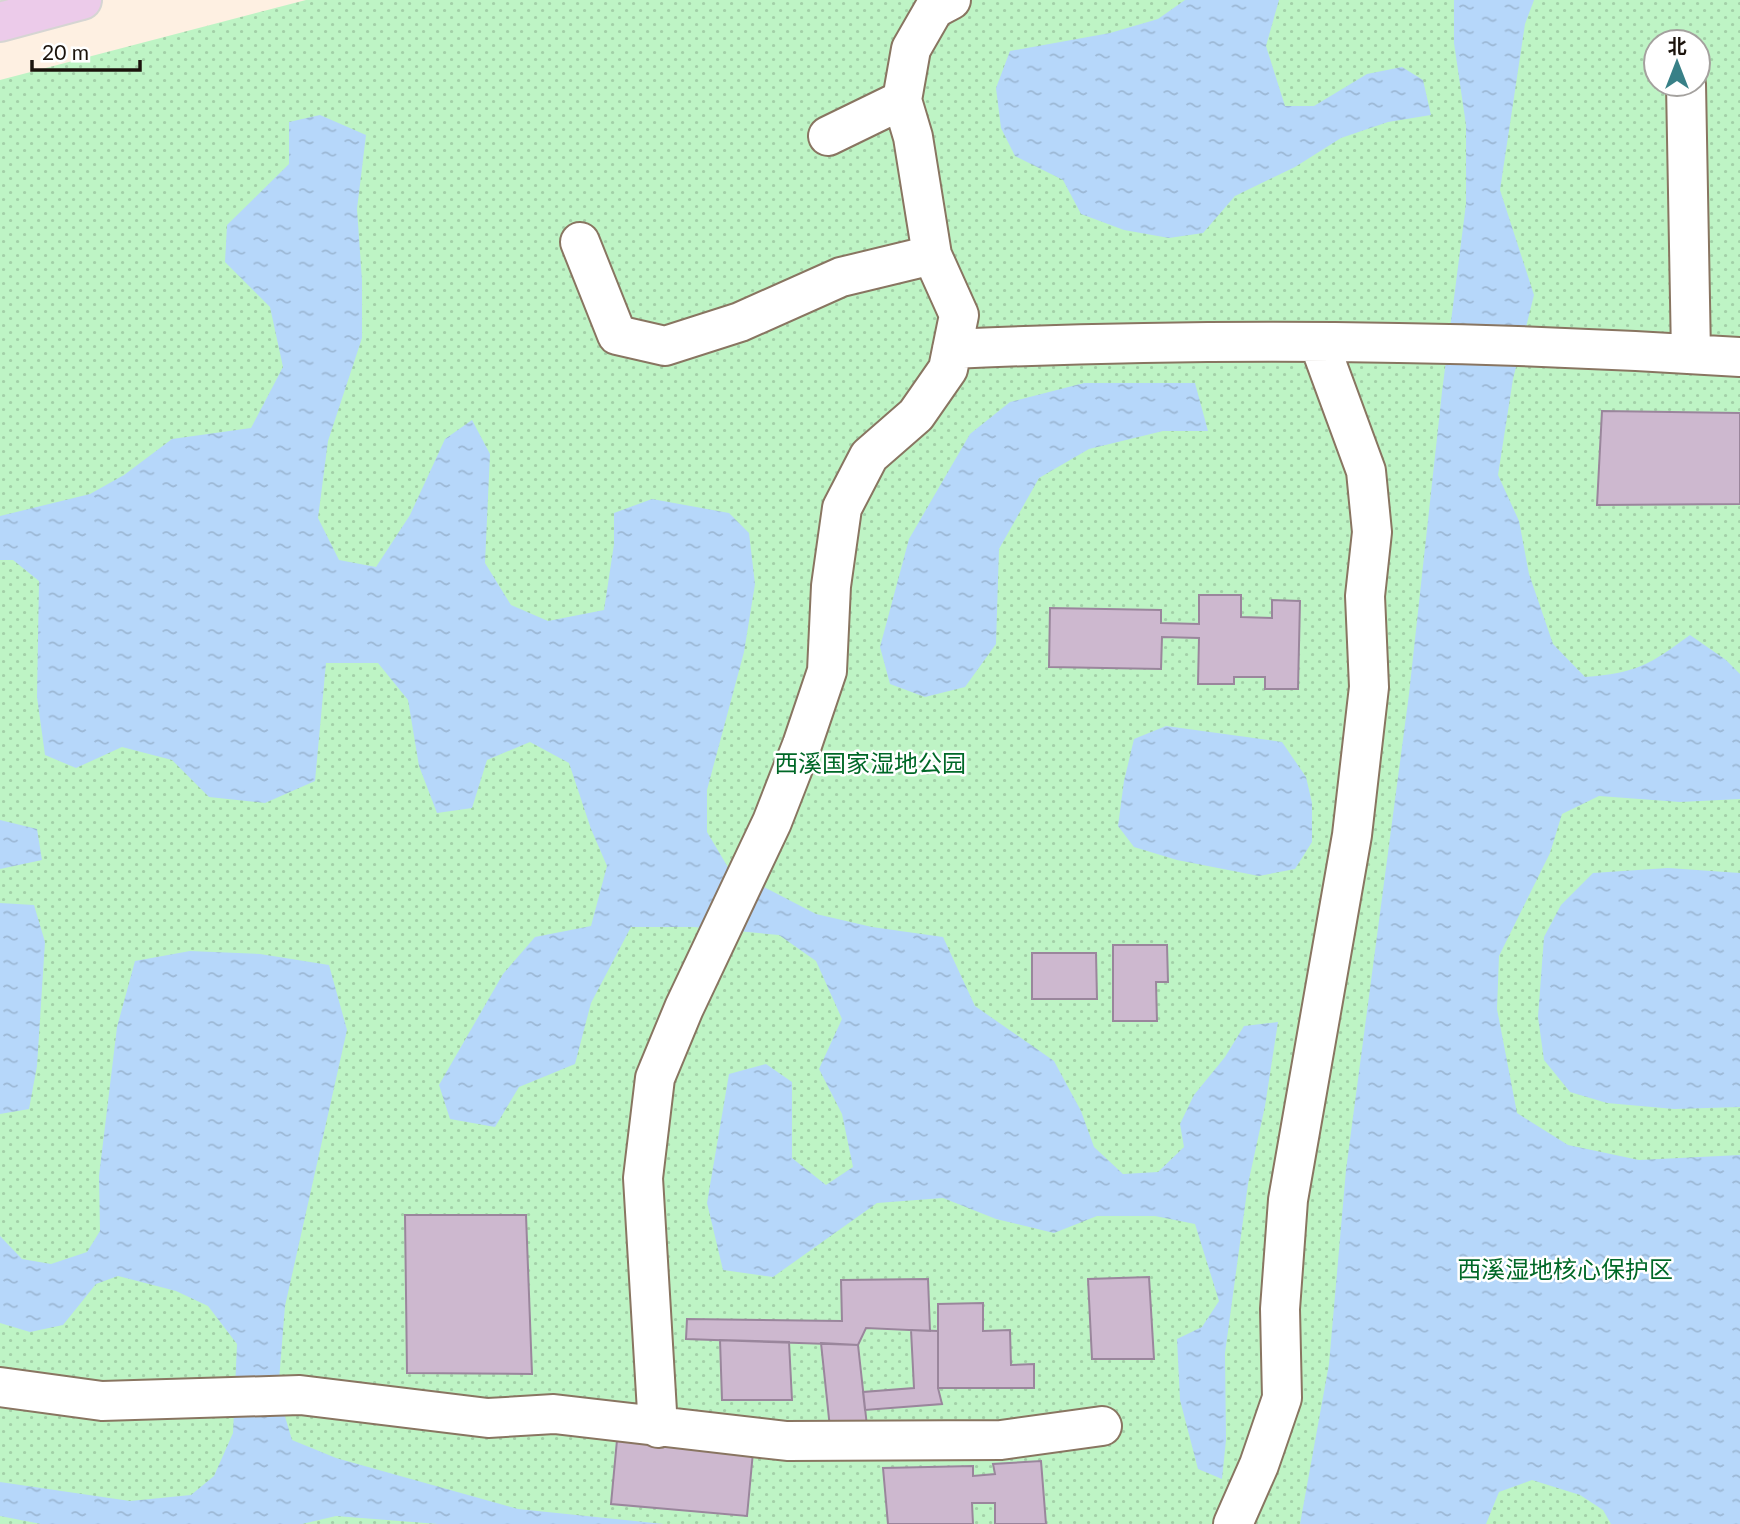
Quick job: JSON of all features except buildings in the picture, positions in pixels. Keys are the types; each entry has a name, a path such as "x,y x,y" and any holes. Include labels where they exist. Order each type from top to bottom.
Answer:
{"main road":[{"path":"0,22 82,0"}],"lane":[{"path":"658,1428 643,1178 656,1078 684,1008 772,822 803,745 827,671 831,586 842,508 870,456 916,415 948,369 959,315 932,255 913,137 902,100 911,49 934,9 951,0"},
{"path":"1686,98 1691,354"},
{"path":"828,136 902,100"},
{"path":"580,242 617,335 665,346 740,322 841,277 932,255"},
{"path":"1233,1524 1259,1465 1282,1398 1280,1309 1288,1200 1352,835 1369,687 1364,596 1372,532 1366,471 1319,342"},
{"path":"952,349 1044,344 1319,342 1557,347 1740,357"},
{"path":"0,1387 102,1401 300,1395 488,1418 554,1414 788,1441 1001,1440 1102,1426"}],"green space":[{"name":"西溪国家湿地公园","path":"306,0 1740,0 1740,1524 0,1524 0,80"}],"water":[{"path":"1185,0 1279,0 1266,46 1285,106 1314,106 1367,74 1402,67 1423,80 1431,115 1388,122 1341,138 1295,167 1235,196 1203,233 1169,238 1124,230 1081,214 1063,180 1015,156 1001,128 996,88 1010,51 1110,33 1158,19"},
{"path":"1454,0 1534,0 1525,24 1500,190 1534,295 1513,379 1498,475 1519,521 1529,574 1553,644 1585,677 1618,673 1642,666 1690,635 1726,660 1740,674 1740,799 1680,802 1599,796 1562,814 1550,853 1499,956 1497,1009 1517,1113 1568,1145 1639,1160 1740,1155 1740,1524 1611,1524 1603,1510 1580,1495 1532,1480 1499,1492 1486,1524 1300,1524 1329,1364 1346,1170 1409,694 1442,392 1466,204 1466,125 1454,43"},
{"path":"320,115 366,135 357,209 362,280 362,338 328,441 318,518 339,560 376,567 410,515 445,439 472,420 490,454 485,563 511,605 548,621 604,610 614,544 614,513 652,499 729,513 749,533 755,584 744,652 707,790 707,832 729,869 816,914 872,927 943,937 975,1006 1054,1061 1081,1111 1094,1147 1123,1174 1158,1172 1184,1147 1180,1124 1194,1095 1225,1057 1244,1026 1278,1022 1265,1106 1248,1184 1225,1353 1226,1440 1222,1479 1198,1469 1180,1400 1177,1339 1202,1327 1219,1301 1195,1224 1155,1216 1097,1216 1054,1233 996,1219 943,1198 877,1203 773,1277 723,1270 707,1203 729,1074 766,1064 792,1082 792,1158 826,1185 853,1167 842,1114 819,1069 842,1019 816,961 779,935 694,927 631,927 591,1003 575,1064 519,1087 495,1127 450,1119 439,1085 503,974 535,937 591,926 607,866 591,829 569,763 530,742 487,760 472,808 437,813 419,766 408,700 378,663 326,663 315,781 265,803 209,797 172,760 122,747 76,768 45,755 37,697 39,581 13,560 0,560 0,516 90,494 124,475 172,439 251,428 283,367 270,307 225,262 227,225 289,164 289,122"},
{"path":"1084,383 1195,383 1208,431 1163,431 1089,449 1039,478 999,549 996,644 965,687 925,697 890,684 880,647 909,539 970,434 1010,402"},
{"path":"1166,726 1282,742 1306,777 1312,803 1312,842 1295,869 1259,876 1177,860 1134,847 1118,826 1124,781 1134,739"},
{"path":"0,820 37,829 42,860 0,869"},
{"path":"1668,868 1740,873 1740,1107 1674,1109 1607,1103 1570,1092 1544,1060 1538,1017 1544,937 1561,905 1593,873"},
{"path":"0,903 34,905 45,942 37,1066 29,1109 0,1114"},
{"path":"190,951 260,954 329,965 347,1030 285,1306 278,1393 292,1440 336,1458 518,1509 664,1524 438,1524 336,1516 302,1524 41,1524 0,1516 0,1482 130,1501 191,1495 214,1476 233,1433 237,1344 208,1306 176,1291 118,1276 96,1284 63,1325 30,1332 0,1323 0,1236 22,1259 51,1264 87,1252 100,1231 99,1176 117,1027 135,961"}],"park label":[{"name":"西溪湿地核心保护区","path":"1565,1268"}]}
